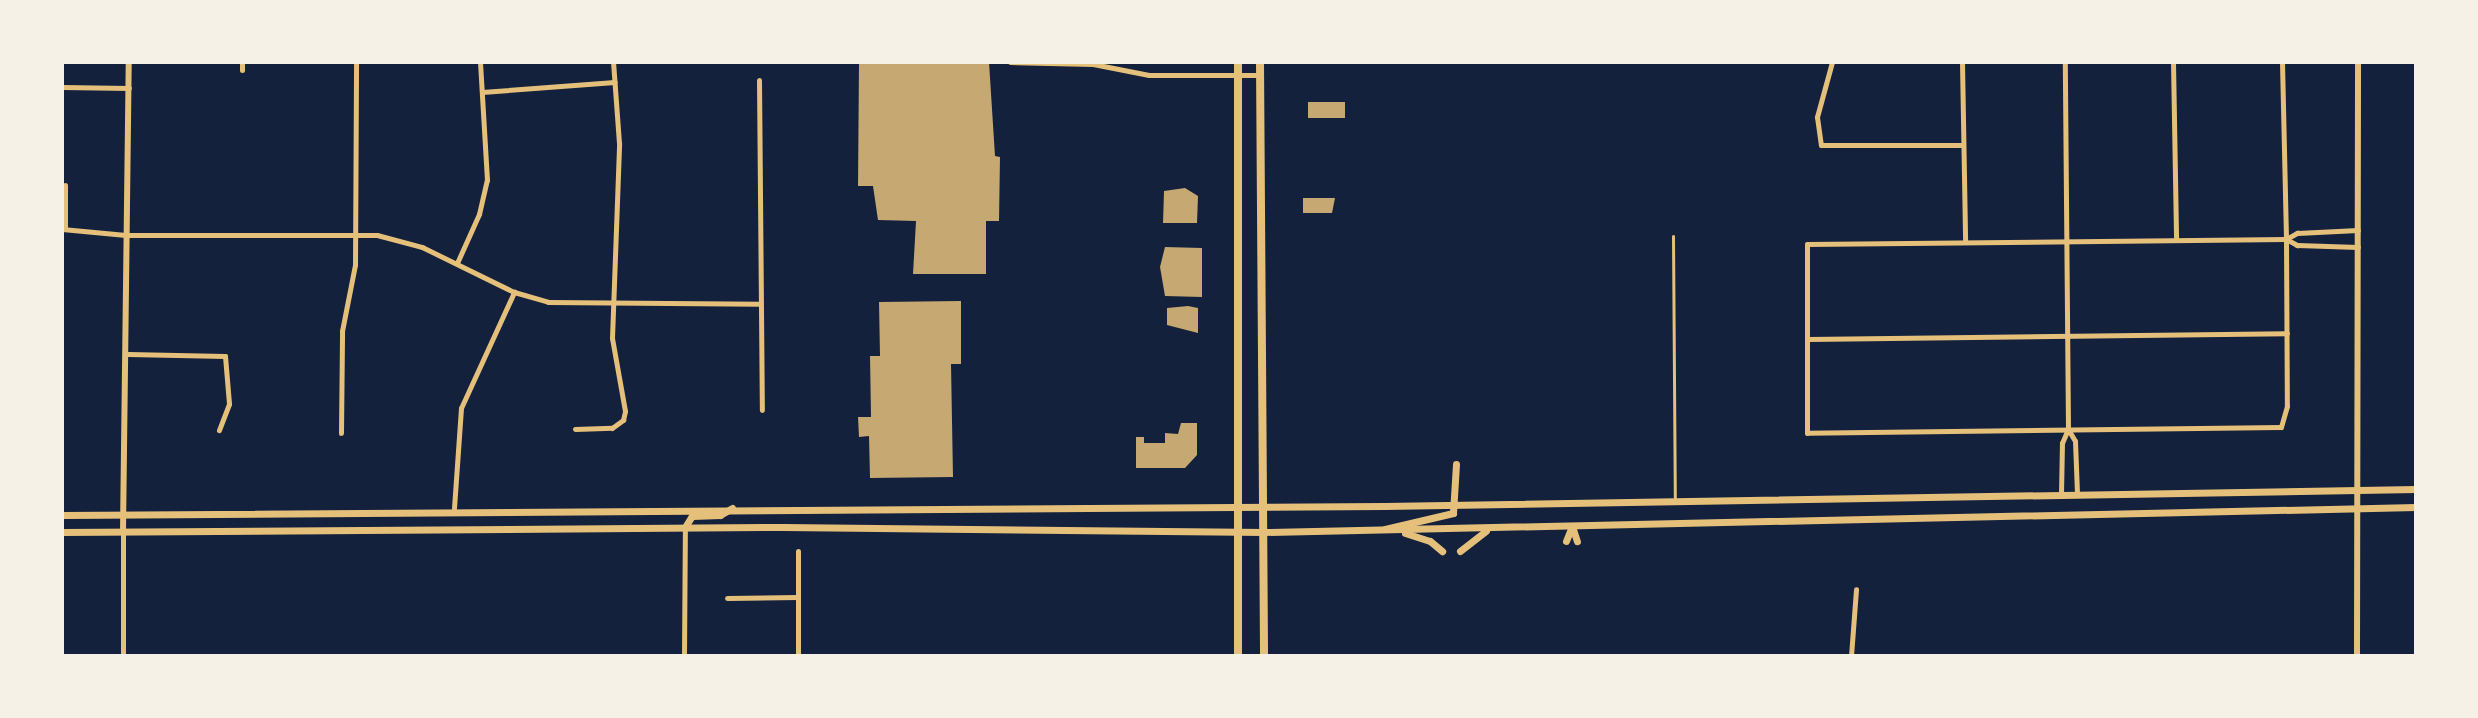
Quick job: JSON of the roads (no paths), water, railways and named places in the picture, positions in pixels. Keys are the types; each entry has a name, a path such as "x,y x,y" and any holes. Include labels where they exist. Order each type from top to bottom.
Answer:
{"main road":[{"path":"1238,62 1238,656"},
{"path":"1260,62 1264,656"},
{"path":"1383,530 1400,522 1447,518 1456,502 1456,464"},
{"path":"62,515 454,508 1264,507 1675,498 2416,489"},
{"path":"685,527 692,516 720,515 734,507"},
{"path":"62,532 685,527 1264,532 2088,511 2416,507"},
{"path":"1572,526 1577,541"},
{"path":"1566,541 1572,526"},
{"path":"1460,551 1475,536 1503,528"},
{"path":"1383,530 1415,535 1442,551"}],"street":[{"path":"123,656 129,62"},
{"path":"242,62 242,70"},
{"path":"341,433 342,331 355,273 356,62"},
{"path":"457,263 485,191 480,62"},
{"path":"575,429 612,428 625,416 611,305 619,158 613,62"},
{"path":"1010,62 1093,64 1149,75 1260,75"},
{"path":"1832,62 1817,117 1821,145 1963,145"},
{"path":"1962,62 1965,242"},
{"path":"2061,494 2062,443 2068,429 2069,241 2065,62"},
{"path":"2173,62 2176,240"},
{"path":"2282,62 2286,239 2287,406 2281,427 1807,433 1807,244 2286,239 2297,233 2358,230"},
{"path":"2357,656 2358,62"},
{"path":"759,80 762,410"},
{"path":"482,92 615,82"},
{"path":"62,87 129,88"},
{"path":"65,185 64,229 126,235 356,233 400,240 457,263 514,292 548,302 611,305 759,304"},
{"path":"2286,239 2297,245 2358,247"},
{"path":"454,508 461,408 514,292"},
{"path":"1807,339 2287,333"},
{"path":"128,354 225,356 229,404 219,430"},
{"path":"2068,429 2075,441 2077,493"},
{"path":"684,656 685,527"},
{"path":"798,551 798,656"},
{"path":"1851,656 1856,589"},
{"path":"727,598 798,597"}],"lane":[{"path":"1673,236 1675,498"}]}
